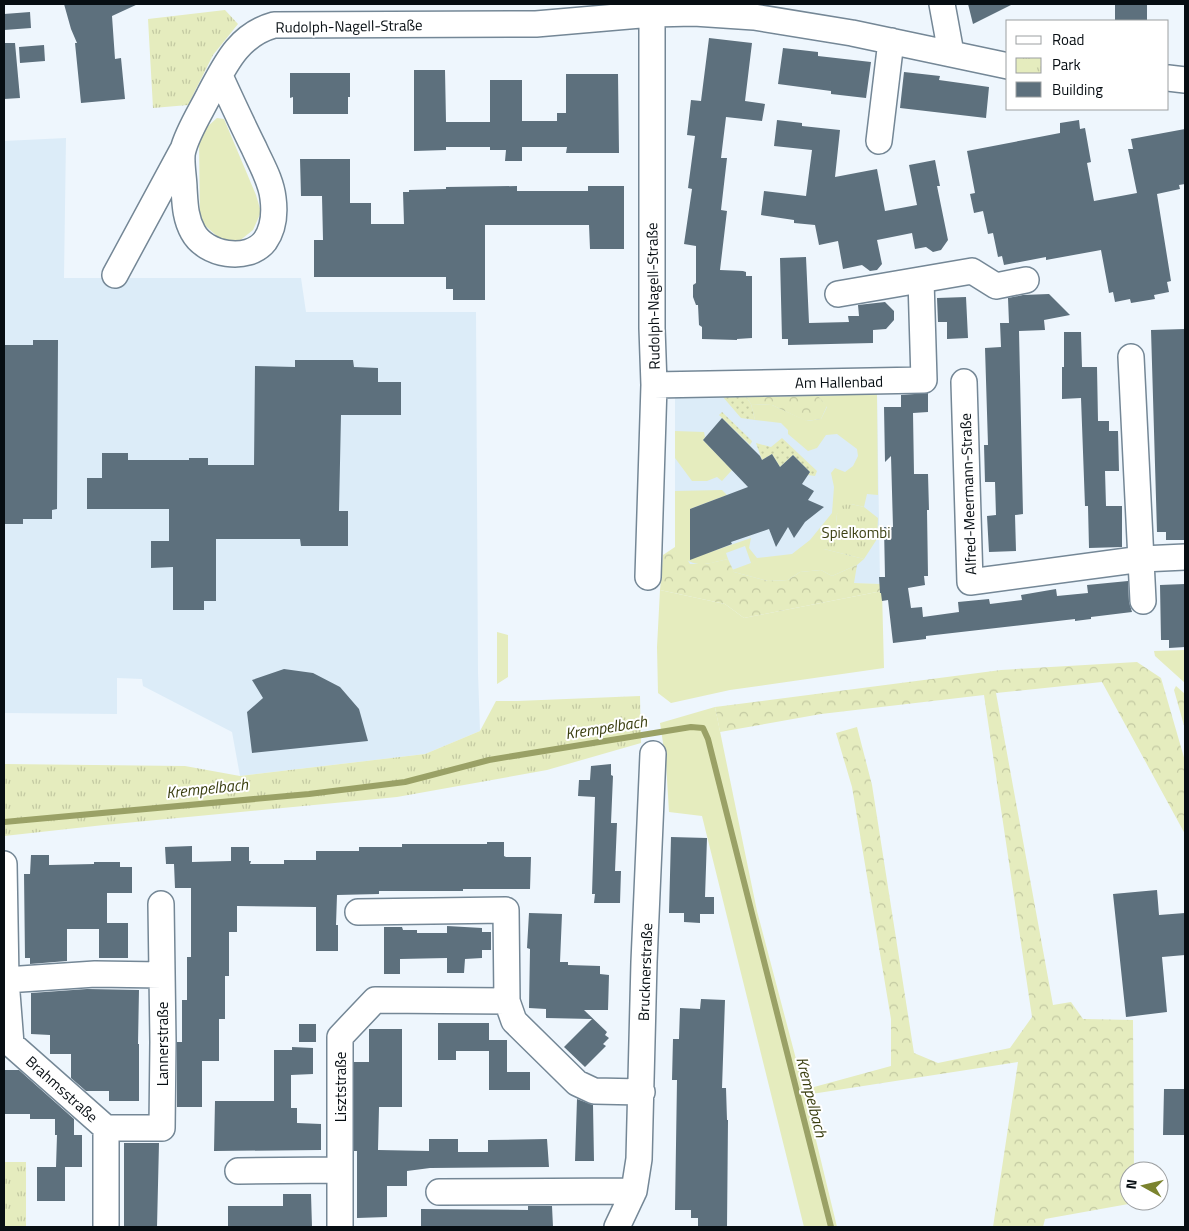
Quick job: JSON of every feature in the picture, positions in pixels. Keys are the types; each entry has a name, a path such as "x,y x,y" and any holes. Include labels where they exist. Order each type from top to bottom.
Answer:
{"street":[{"path":"942,4 951,53"},
{"name":"Rudolph-Nagell-Straße","path":"115,275 236,48 261,29 274,25 536,24 650,9 754,17 891,41 1006,66"},
{"name":"Rudolph-Nagell-Straße","path":"648,577 654,385 650,9"},
{"path":"879,141 891,41"},
{"path":"182,151 186,217 193,233 199,240 205,246 222,253 236,254 251,250 264,243 272,227 274,212 273,195 267,177 220,76"},
{"path":"1169,78 1185,80"},
{"path":"838,294 972,271 996,286 1026,280"},
{"name":"Am Hallenbad","path":"654,385 924,380 921,280"},
{"path":"1131,357 1143,601"},
{"name":"Alfred-Meermann-Straße","path":"964,382 970,582 1142,559 1185,557"},
{"name":"Brucknerstraße","path":"617,1227 634,1191 639,1159 652,754"},
{"name":"Brahmsstraße","path":"4,864 7,1044 106,1128 106,1227"},
{"name":"Lannerstraße","path":"106,1128 162,1128 161,904"},
{"path":"358,912 506,910 507,1001 514,1021 577,1083 594,1091 642,1092"},
{"path":"6,980 95,974 162,975"},
{"name":"Lisztstraße","path":"340,1227 340,1037 375,1000 507,1001"},
{"path":"238,1171 339,1170"},
{"path":"439,1192 634,1191"}],"shaded area":[{"path":"66,138 64,278 301,278 306,312 476,312 480,731 425,754 240,776 232,732 143,686 142,679 117,678 117,714 4,713 4,141"},
{"path":"877,394 880,584 675,580 675,397"}],"green space":[{"path":"225,10 238,24 213,55 188,105 153,108 148,19"},
{"path":"217,118 224,119 256,195 261,212 253,230 238,242 219,238 200,221 199,141 207,127"},
{"path":"877,394 878,495 867,494 864,507 851,504 837,514 835,533 824,549 864,559 857,565 832,576 821,570 800,572 788,580 768,581 732,570 751,563 745,546 726,553 728,559 706,564 689,561 675,552 675,491 722,490 727,495 690,509 690,559 751,538 749,548 757,558 792,554 810,540 832,513 834,487 831,473 835,468 845,472 853,466 858,456 857,449 837,434 826,435 817,448 808,451 788,434 788,430 781,423 755,420 751,404 772,405 807,421 821,419 827,407 818,396"},
{"path":"818,396 827,406 821,419 806,421 772,405 751,404 746,397"},
{"path":"723,397 746,397 751,404 755,420 741,418"},
{"path":"722,412 752,441 750,445 719,415"},
{"path":"675,431 704,432 705,437 703,440 732,470 722,481 717,477 707,481 692,481 675,458"},
{"path":"782,438 817,471 815,476 808,475 810,472 793,455 780,467 772,454 762,460 756,443 771,447"},
{"name":"Spielkombi","path":"851,504 864,507 878,518 877,539 864,559 824,549 822,541 835,533 837,514 843,505"},
{"path":"675,547 675,552 684,554 690,564 706,564 728,559 734,572 768,581 788,580 800,572 821,570 832,576 857,565 854,583 880,584 882,591 744,618 725,604 660,590 663,555"},
{"path":"660,590 725,604 744,618 882,591 884,668 730,690 671,703 658,693 657,647"},
{"path":"497,632 508,635 508,677 497,684"},
{"path":"1185,650 1185,683 1155,656 1154,651"},
{"path":"1137,662 1161,678 1185,761 1185,834 1102,682 996,693 1053,1005 1071,1002 1083,1019 1133,1020 1134,1161 1119,1161 1119,1206 1045,1219 1043,1227 993,1227 1018,1062 805,1095 801,1078 814,1087 891,1066 891,1019 852,787 836,733 857,727 872,785 914,1053 938,1063 1010,1048 1032,1017 984,695 821,714 720,732 715,707 1001,670"},
{"path":"1176,686 1185,694 1185,729 1174,690"},
{"path":"640,696 641,743 547,770 397,797 4,836 4,764 185,766 240,776 425,754 480,731 496,701"},
{"path":"715,707 757,911 801,1078 837,1227 804,1227 702,816 669,812 666,763 660,723"},
{"path":"4,1162 26,1162 26,1227 4,1227"}],"building":[{"path":"64,4 138,4 112,16 115,59 121,58 125,99 81,103 75,43 77,43"},
{"path":"968,4 1013,4 973,24"},
{"path":"1115,4 1147,4 1147,20 1115,20"},
{"path":"30,12 31,28 4,30 4,14"},
{"path":"709,38 752,43 745,101 765,104 762,121 726,117 721,158 727,158 721,210 727,211 720,270 743,271 746,272 746,276 752,276 752,338 737,340 702,339 698,305 696,305 693,297 693,285 696,283 696,246 684,244 692,189 688,188 695,136 687,135 691,100 701,101"},
{"path":"4,43 15,43 20,98 4,99"},
{"path":"44,45 45,61 20,63 19,47"},
{"path":"783,48 818,52 818,56 871,62 866,98 831,94 831,91 778,84"},
{"path":"414,70 445,70 446,122 490,122 490,80 522,80 522,121 557,121 557,113 566,113 566,74 618,74 619,153 566,153 567,147 522,147 522,161 505,161 506,150 490,150 490,147 446,147 446,150 414,151"},
{"path":"904,72 940,76 939,80 989,87 986,118 900,108"},
{"path":"290,73 350,73 348,114 293,114 293,97 290,98"},
{"path":"777,120 802,123 802,126 840,130 835,177 877,169 885,211 917,205 909,165 935,160 940,186 937,186 948,240 941,250 933,252 926,247 915,249 912,233 877,240 882,264 877,270 870,271 862,265 843,269 838,241 819,245 815,225 794,223 794,220 761,215 764,191 806,196 812,150 774,146"},
{"path":"1079,120 1080,129 1085,128 1091,162 1087,163 1094,201 1137,193 1128,149 1133,149 1131,139 1185,129 1185,184 1179,185 1180,189 1157,194 1171,281 1167,282 1169,292 1154,295 1155,299 1131,303 1130,299 1115,302 1113,292 1109,293 1101,250 1004,265 1002,256 998,257 993,233 988,234 983,211 974,213 970,194 975,193 967,151 1060,133 1060,123"},
{"path":"300,159 350,159 350,203 371,203 371,224 404,224 403,192 409,192 409,190 446,189 446,187 517,186 517,191 588,191 588,186 624,186 624,249 590,249 589,225 485,225 485,300 453,300 453,289 446,289 446,277 314,277 314,240 323,240 322,196 301,196"},
{"path":"806,257 809,323 849,322 848,316 859,316 858,305 885,302 894,311 894,320 886,329 873,330 873,343 788,345 788,339 782,339 780,258"},
{"path":"1049,294 1070,315 1044,320 1045,330 1019,331 1023,514 1015,515 1016,551 989,552 987,516 996,515 995,482 985,482 984,445 988,445 985,348 1001,347 1000,323 1009,323 1008,298 1023,295"},
{"path":"966,297 968,338 947,339 947,322 938,322 937,298"},
{"path":"1185,329 1185,540 1166,540 1166,532 1157,532 1151,330"},
{"path":"1064,332 1081,332 1082,367 1097,367 1098,421 1109,421 1109,431 1118,431 1119,471 1105,471 1106,506 1122,506 1122,547 1089,548 1088,506 1085,506 1081,398 1062,399"},
{"path":"33,340 58,340 57,509 52,510 52,519 23,519 23,524 4,524 4,345 33,345"},
{"path":"295,360 353,360 354,367 378,368 378,382 401,382 401,415 341,415 339,511 348,511 348,546 301,546 300,539 216,539 216,601 204,601 204,610 173,610 173,567 151,568 151,541 169,541 169,509 87,509 87,478 102,478 102,453 128,453 128,460 189,460 189,458 208,458 208,465 254,465 255,366 295,367"},
{"path":"928,393 928,412 913,413 914,474 928,474 928,576 924,576 925,585 908,588 911,608 922,607 923,617 959,612 958,602 989,599 990,604 1022,600 1021,595 1056,589 1057,596 1088,593 1087,585 1128,581 1129,602 1132,612 1075,621 1075,619 926,636 926,639 893,643 888,600 882,601 879,577 885,577 884,527 893,527 891,456 885,462 884,407 901,407 901,395"},
{"path":"722,418 762,460 772,454 780,467 793,455 810,472 802,484 814,491 808,500 824,507 805,522 794,538 788,527 776,547 769,529 731,542 732,544 690,560 690,509 748,487 703,440"},
{"path":"1185,584 1185,647 1169,648 1169,640 1161,640 1160,585"},
{"path":"284,669 313,673 340,687 359,709 368,741 252,753 247,712 263,698 252,680"},
{"path":"611,764 611,775 613,776 611,823 617,823 615,871 621,871 620,903 594,903 595,894 592,894 595,797 578,796 579,780 590,780 591,766"},
{"path":"671,837 707,838 705,897 714,897 714,914 700,914 700,923 684,922 684,913 669,913"},
{"path":"487,842 504,842 504,856 506,857 531,857 530,889 379,891 379,894 337,895 336,925 338,925 338,951 316,951 316,907 237,906 237,932 229,932 229,976 225,976 225,1019 219,1019 219,1061 202,1061 202,1107 177,1107 177,1042 182,1042 182,1000 187,1000 187,957 191,957 191,888 175,888 174,864 166,864 165,847 192,846 192,862 231,861 231,847 249,847 250,864 284,864 284,860 316,860 316,851 359,851 359,847 402,847 402,844 487,844"},
{"path":"31,855 49,855 49,865 120,862 120,867 132,867 132,893 107,893 107,923 128,923 128,958 99,958 99,929 67,929 67,961 30,964 30,958 25,958 24,874 30,874"},
{"path":"1157,890 1159,915 1185,913 1185,955 1162,957 1167,1012 1126,1017 1113,894"},
{"path":"529,913 562,914 560,962 568,962 568,965 600,966 600,974 609,975 608,1010 584,1010 607,1032 605,1035 609,1038 603,1044 606,1046 585,1067 564,1047 592,1019 546,1018 546,1009 529,1008 530,949 527,948"},
{"path":"447,926 482,928 482,932 491,932 491,950 482,950 482,958 465,959 464,973 447,973 447,958 400,959 400,974 384,974 384,927 402,927 403,930 417,930 417,933 447,933"},
{"path":"87,989 139,990 139,1101 109,1101 109,1091 86,1091 71,1078 71,1054 50,1054 50,1035 31,1034 31,993"},
{"path":"701,999 725,1000 722,1088 726,1088 728,1120 727,1227 698,1227 698,1218 691,1218 691,1210 675,1210 677,1080 672,1080 673,1039 679,1039 680,1008 700,1009"},
{"path":"438,1023 489,1023 489,1051 456,1051 456,1060 438,1060"},
{"path":"299,1024 316,1024 316,1042 299,1042"},
{"path":"369,1029 402,1029 402,1107 379,1107 378,1150 429,1151 429,1139 458,1139 458,1152 488,1152 488,1140 547,1139 549,1167 430,1168 407,1171 407,1186 387,1186 387,1217 357,1218 357,1151 354,1151 354,1062 369,1062"},
{"path":"489,1040 507,1040 507,1072 530,1072 530,1090 489,1090"},
{"path":"292,1047 313,1048 313,1074 291,1075 291,1108 297,1108 297,1123 321,1124 321,1150 214,1151 215,1101 274,1101 274,1050 292,1050"},
{"path":"4,1070 19,1070 74,1119 74,1135 82,1135 82,1167 65,1167 65,1201 37,1201 37,1167 56,1167 57,1135 55,1135 55,1119 30,1119 30,1114 4,1114"},
{"path":"1164,1089 1185,1089 1185,1135 1163,1135"},
{"path":"577,1099 593,1105 594,1161 575,1161"},
{"path":"124,1143 159,1143 157,1227 124,1227"},
{"path":"283,1194 311,1194 312,1227 228,1227 228,1206 283,1206"},
{"path":"528,1206 552,1206 553,1227 421,1227 421,1209 528,1210"}],"waterway":[{"name":"Krempelbach","path":"4,822 309,794 405,782 489,760 691,727 703,728 708,739 831,1227"}]}
